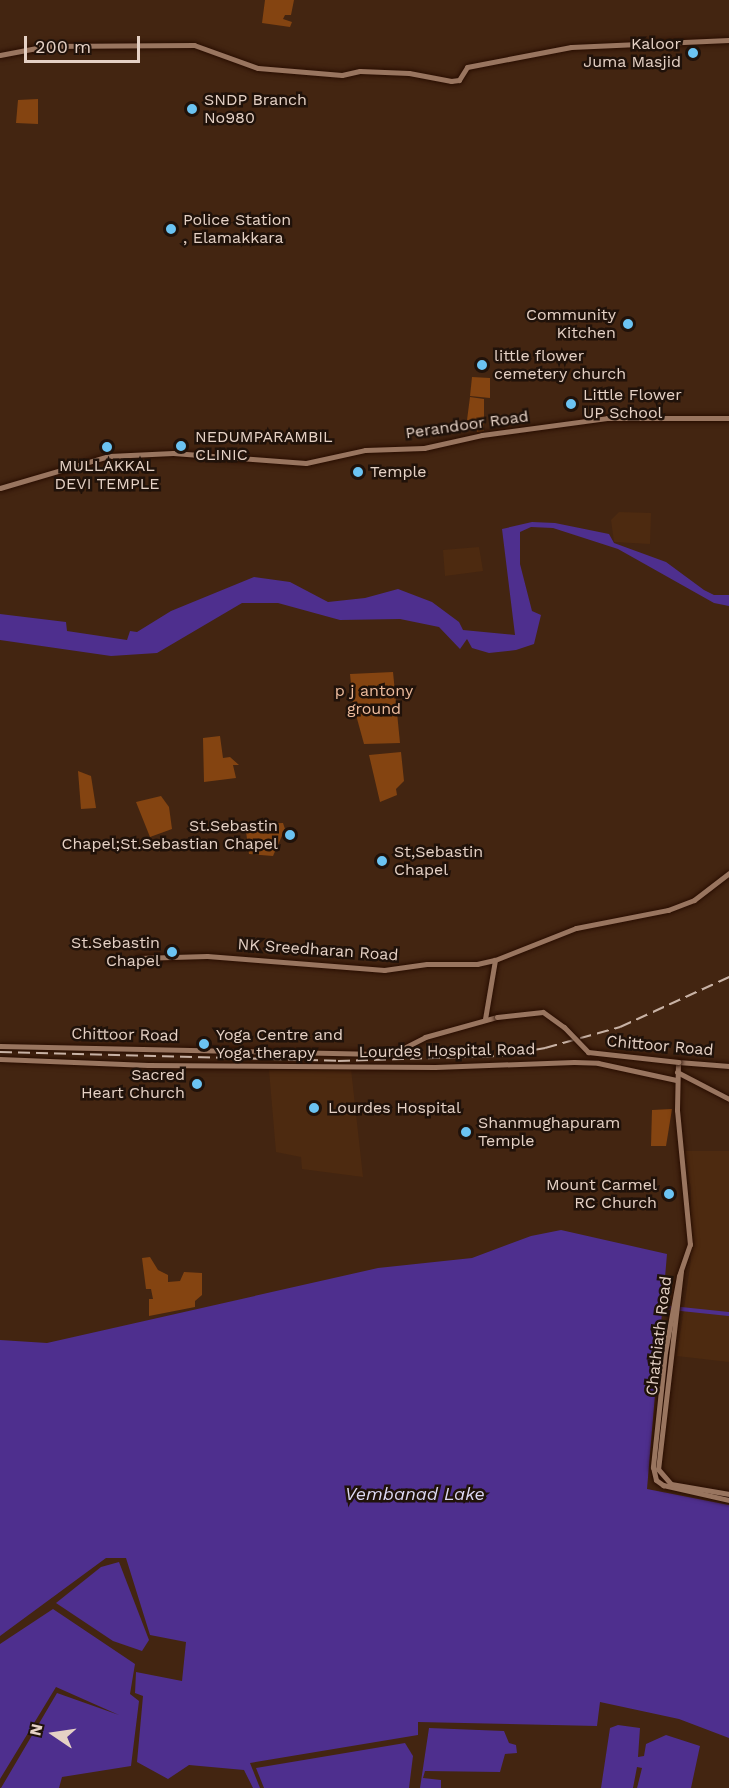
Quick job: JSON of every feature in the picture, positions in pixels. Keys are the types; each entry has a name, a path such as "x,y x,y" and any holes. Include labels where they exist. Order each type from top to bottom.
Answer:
{"main road":[{"path":"0,56 47,46 194,45 258,68 342,75 360,71 401,72 451,81 459,80 462,72 473,66 571,47 729,40"},
{"name":"Perandoor Road","path":"0,488 99,457 173,453 306,463 365,450 424,448 482,435 607,418 729,418"},
{"name":"NK Sreedharan Road","path":"138,958 207,956 384,970 495,960 576,927 668,910 694,900 729,873"},
{"path":"485,1019 495,960"},
{"name":"Chittoor Road","path":"0,1046 392,1054 425,1037 485,1019 543,1012 564,1027 588,1052 729,1066"},
{"name":"Lourdes Hospital Road","path":"0,1059 148,1065 435,1067 574,1062 617,1066 676,1080"},
{"path":"676,1080 678,1062"},
{"path":"678,1072 729,1099"},
{"name":"Chathiath Road","path":"676,1080 689,1249 681,1271 665,1396 659,1475 671,1484 729,1494"},
{"name":"Chathiath Road","path":"676,1316 665,1352 654,1474 670,1488 729,1500"}],"shaded area":[{"path":"619,512 651,513 650,544 614,542 611,520"},
{"path":"479,547 483,571 445,576 443,550"},
{"name":"Lourdes Hospital","path":"351,1069 363,1177 302,1169 301,1157 276,1152 269,1070"},
{"path":"685,1151 729,1151 729,1362 677,1356 691,1260 691,1189"}],"green space":[{"path":"265,0 294,0 291,15 285,15 283,19 292,22 290,27 262,23"},
{"path":"38,99 38,124 16,123 18,100"},
{"path":"472,377 490,378 490,398 470,396"},
{"path":"470,397 484,399 484,431 477,432 475,420 467,420"},
{"name":"p j antony ground","path":"393,672 400,743 364,744 353,704 350,674"},
{"path":"220,736 223,758 230,757 239,765 233,765 236,778 204,782 203,738"},
{"path":"401,752 404,781 396,789 397,795 380,802 369,755"},
{"path":"78,771 91,776 96,808 81,809"},
{"path":"161,796 169,807 172,829 150,837 136,802"},
{"path":"283,823 285,829 273,856 249,854 245,824"},
{"path":"672,1109 666,1146 651,1146 652,1110"},
{"path":"150,1257 158,1270 168,1275 168,1282 180,1281 184,1272 202,1273 202,1295 195,1301 195,1307 149,1316 149,1299 153,1299 151,1289 146,1289 142,1258"}],"water":[{"path":"532,522 555,523 609,534 614,543 666,562 704,590 714,595 729,595 729,606 714,603 618,549 553,528 531,527 520,532 520,564 532,611 541,615 534,644 516,650 489,653 472,648 467,639 460,649 439,627 400,619 340,620 278,603 242,603 157,653 111,656 0,640 0,614 66,622 67,631 127,640 130,631 137,632 171,611 254,577 290,582 328,602 365,598 398,589 432,602 459,622 463,630 515,635 502,529"},
{"name":"Vembanad Lake","path":"561,1230 667,1254 647,1489 729,1505 729,1738 679,1719 600,1702 597,1726 418,1722 418,1735 250,1763 260,1788 253,1788 244,1770 189,1765 168,1779 137,1762 143,1696 135,1693 136,1672 182,1681 186,1642 150,1635 126,1558 106,1558 0,1636 0,1340 47,1343 378,1268 472,1258 531,1236"},
{"path":"119,1562 149,1640 142,1651 113,1641 56,1603 101,1567"},
{"path":"53,1609 135,1664 130,1694 139,1701 131,1766 62,1777 59,1788 1,1788 57,1693 119,1715 56,1687 0,1779 0,1644"},
{"path":"618,1725 640,1728 638,1757 644,1756 646,1744 666,1735 700,1746 691,1788 637,1788 642,1768 637,1767 633,1788 601,1788 610,1728"},
{"path":"429,1728 504,1731 509,1743 516,1745 517,1753 505,1754 500,1772 425,1771 423,1778 441,1780 441,1788 420,1788"},
{"path":"405,1743 413,1756 409,1788 264,1788 256,1768"}],"waterway":[{"path":"662,1307 729,1314"}],"railway":[{"path":"0,1052 338,1061 498,1056 545,1048 620,1027 729,977"}],"place":[{"name":"Kaloor Juma Masjid","path":"693,53"},
{"name":"SNDP Branch No980","path":"192,109"},
{"name":"Police Station , Elamakkara","path":"171,229"},
{"name":"Community Kitchen","path":"628,324"},
{"name":"little flower cemetery church","path":"482,365"},
{"name":"Little Flower UP School","path":"571,404"},
{"name":"NEDUMPARAMBIL CLINIC","path":"181,446"},
{"name":"MULLAKKAL DEVI TEMPLE","path":"107,447"},
{"name":"Temple","path":"358,472"},
{"name":"St.Sebastin Chapel;St.Sebastian Chapel","path":"290,835"},
{"name":"St,Sebastin Chapel","path":"382,861"},
{"name":"St.Sebastin Chapel","path":"172,952"},
{"name":"Yoga Centre and Yoga therapy","path":"204,1044"},
{"name":"Sacred Heart Church","path":"197,1084"},
{"name":"Lourdes Hospital","path":"314,1108"},
{"name":"Shanmughapuram Temple","path":"466,1132"},
{"name":"Mount Carmel RC Church","path":"669,1194"}]}
